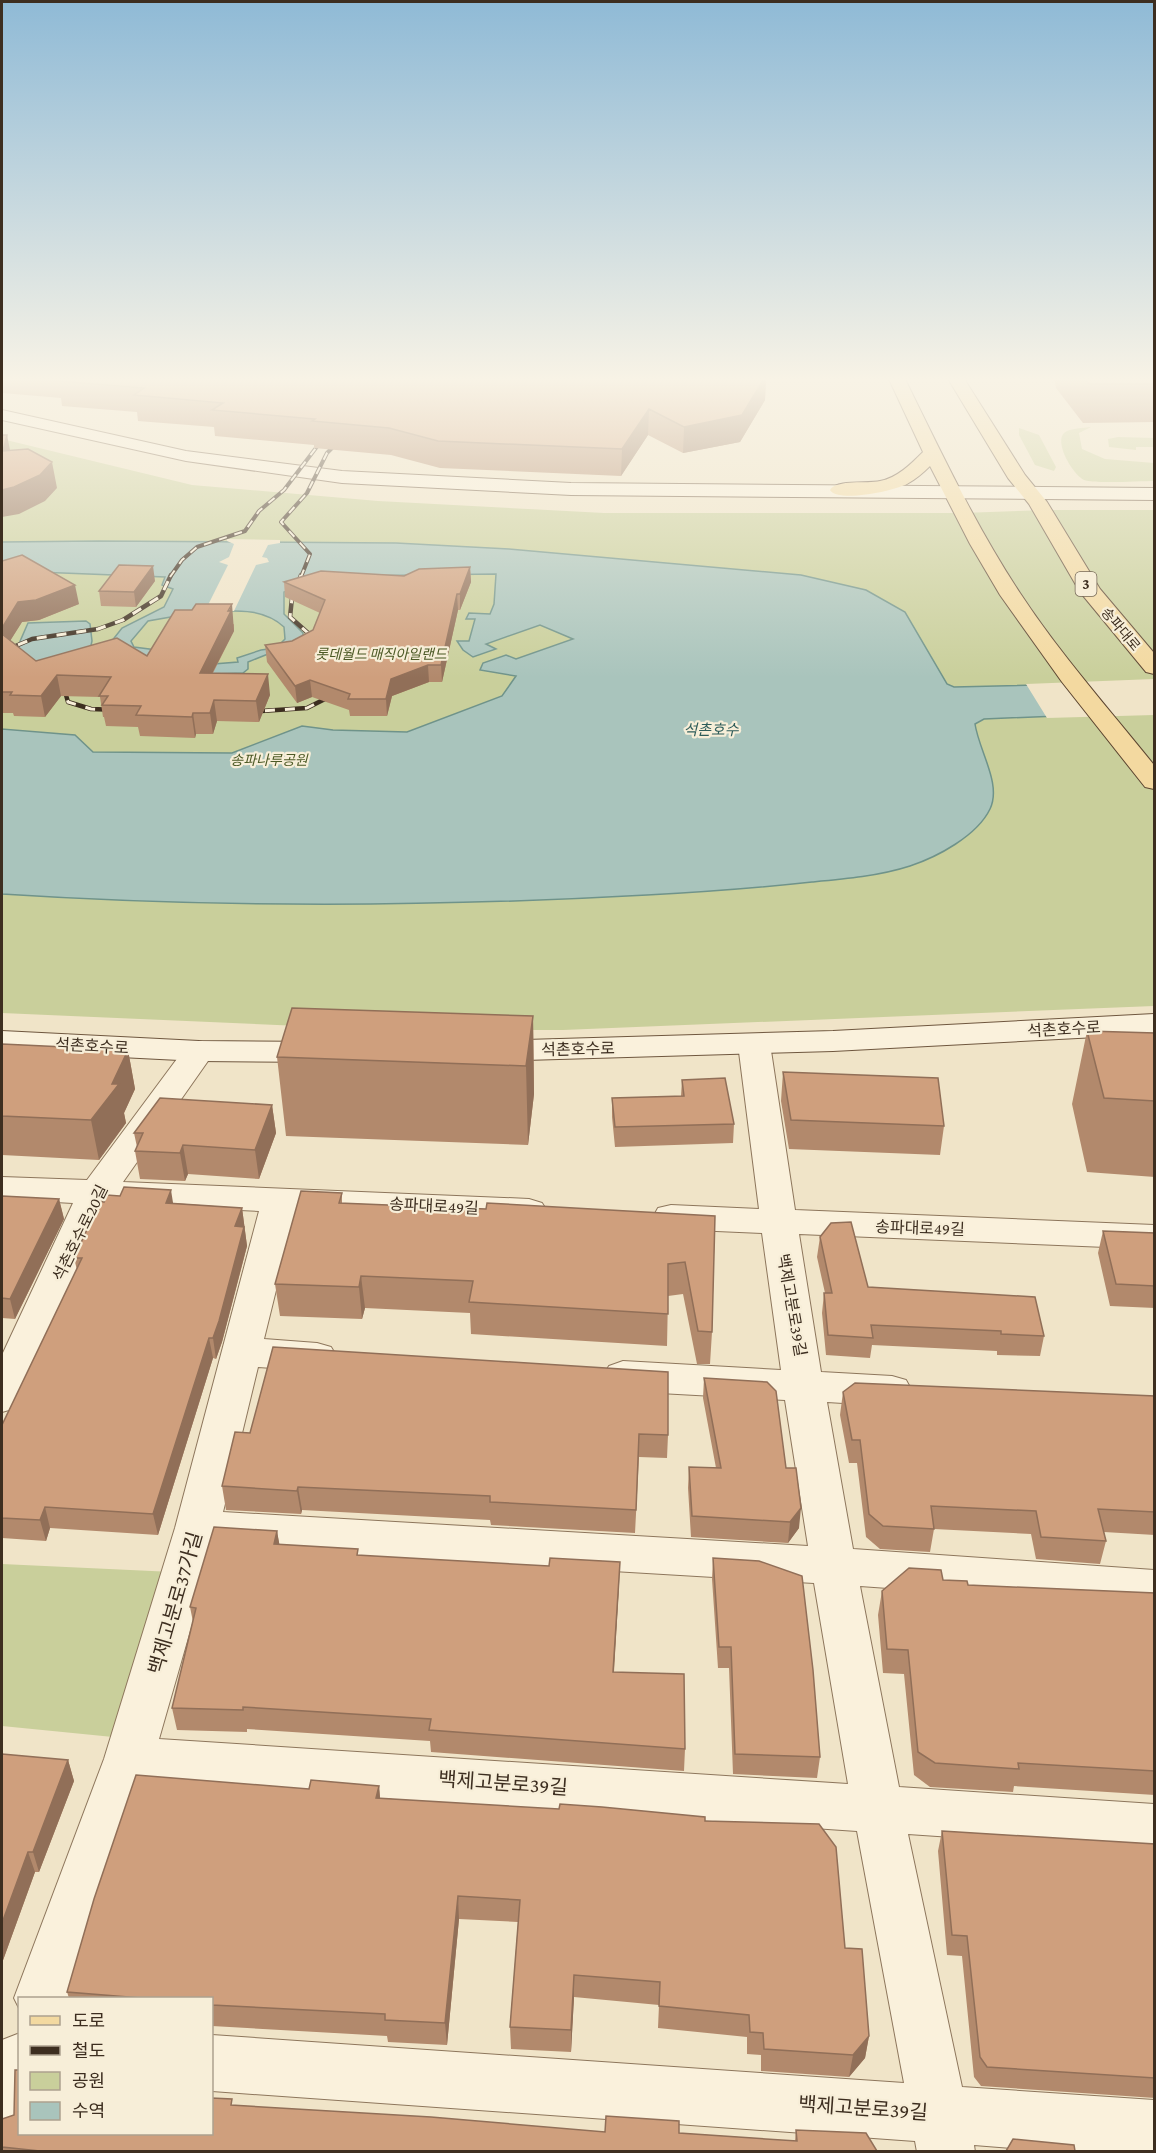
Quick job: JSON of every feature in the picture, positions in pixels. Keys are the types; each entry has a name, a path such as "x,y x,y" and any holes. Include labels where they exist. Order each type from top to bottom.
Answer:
{"main road":[{"path":"838,490 893,485 906,477"},
{"path":"945,477 995,570 1068,672 1155,781"},
{"name":"송파대로","path":"1017,477 1034,497 1091,592 1155,667"}],"street":[{"path":"268,477 373,490 612,498 954,496 1155,502"},
{"path":"351,477 571,489 838,490 954,496"},
{"path":"1034,497 1155,494"},
{"name":"석촌호수로","path":"454,1051 754,1044 1155,1024"},
{"name":"석촌호수로","path":"2,1041 199,1051 348,1052"},
{"name":"백제고분로39길","path":"754,1044 778,1222 835,1566 877,1807 943,2132"},
{"name":"석촌호수로20길","path":"2,1397 14,1346 96,1193 199,1051"},
{"name":"송파대로49길","path":"2,1188 565,1212"},
{"name":"백제고분로37가길","path":"42,1997 129,1759 197,1528 280,1199"},
{"name":"송파대로49길","path":"636,1216 1155,1237"},
{"path":"242,1352 348,1359"},
{"path":"583,1374 806,1388 934,1392"},
{"path":"197,1528 835,1566 1155,1588"},
{"name":"백제고분로39길","path":"129,1759 1155,1827"},
{"name":"백제고분로39길","path":"213,2063 943,2132 1155,2129"},
{"path":"2,2111 18,2067"}],"green space":[{"name":"송파나루공원","path":"2,477 161,477 192,485 378,501 604,513 962,513 1154,510 1154,1006 563,1030 392,1030 2,1013"},
{"path":"1081,477 1154,477 1154,481 1084,480"},
{"path":"2,1564 173,1572 113,1737 2,1726"}],"water":[{"name":"석촌호수","path":"2,542 396,543 509,549 801,575 866,590 905,612 947,684 954,687 1154,682 1154,712 984,719 975,724 992,778 993,799 984,819 966,837 932,857 910,866 862,877 668,894 405,904 163,902 2,894 2,729 75,735 93,752 232,753 302,726 333,730 407,732 502,696 516,676 480,670 483,663 506,655 516,659 573,639 540,625 486,644 496,649 473,657 463,650 457,641 469,641 475,619 466,619 469,613 490,614 494,604 496,574 339,576 284,592 284,614 303,633 303,640 248,662 248,669 243,673 185,675 111,642 122,628 164,607 173,589 162,585 165,577 11,571 2,573","holes":["205,611 236,611 266,616 284,627 285,639 276,648 237,658 238,662 188,666 157,650 134,647 131,641 148,621"]},
{"path":"86,621 90,624 92,641 89,655 2,669 14,655 28,623"}],"pier":[{"path":"227,539 280,540 280,543 268,545 262,557 267,558 269,562 256,565 234,611 205,611 228,565 219,562 229,557 234,544"},
{"path":"1154,679 1154,715 1047,718 1026,684"}],"building":[{"path":"2,477 35,477 14,487 2,490"},
{"path":"22,555 75,585 36,600 18,602 2,628 2,561"},
{"path":"119,565 153,566 134,592 99,591"},
{"path":"470,567 460,594 457,594 441,665 428,665 391,679 386,699 348,699 350,694 310,680 295,686 265,645 292,641 313,630 325,600 284,582 321,571 404,576 419,569"},
{"path":"196,604 232,604 228,611 231,611 200,673 268,674 256,701 214,700 210,713 193,713 192,717 136,715 141,706 102,705 108,696 99,696 111,677 57,675 41,696 10,695 12,692 2,692 2,634 36,661 117,638 147,656 175,610 192,610"},
{"path":"292,1008 533,1016 526,1066 277,1057"},
{"path":"1087,1031 1155,1033 1155,1101 1104,1098"},
{"path":"2,1044 128,1050 112,1084 119,1084 91,1120 2,1116"},
{"path":"783,1072 938,1078 944,1126 791,1120"},
{"path":"725,1078 734,1124 615,1127 612,1098 684,1096 682,1080"},
{"path":"160,1098 272,1105 255,1150 183,1145 180,1153 135,1151 143,1133 134,1133"},
{"path":"124,1187 171,1190 166,1203 242,1208 235,1226 244,1227 219,1321 213,1338 209,1338 153,1514 45,1507 40,1520 2,1518 2,1425 82,1258 74,1258 100,1201 104,1202 107,1195 120,1196"},
{"path":"301,1191 342,1193 339,1203 486,1209 487,1203 715,1216 712,1332 698,1331 685,1262 668,1264 668,1314 469,1302 473,1281 361,1276 359,1287 275,1284"},
{"path":"2,1196 59,1199 10,1299 2,1298"},
{"path":"851,1222 868,1287 1035,1297 1044,1336 1001,1334 1001,1331 871,1325 873,1338 828,1335 824,1293 832,1293 820,1237 831,1223"},
{"path":"1103,1231 1155,1233 1155,1286 1116,1284"},
{"path":"273,1347 668,1372 668,1435 639,1434 636,1510 490,1502 490,1496 298,1487 297,1491 222,1486 235,1432 250,1433"},
{"path":"704,1378 767,1382 776,1391 786,1468 796,1468 801,1508 790,1522 692,1516 689,1467 721,1468"},
{"path":"855,1383 1155,1396 1155,1512 1098,1509 1106,1541 1041,1537 1036,1511 931,1506 934,1529 883,1526 869,1514 860,1440 852,1440 843,1392"},
{"path":"214,1527 277,1531 274,1544 358,1549 357,1555 549,1566 550,1558 620,1562 613,1672 684,1674 685,1749 429,1730 431,1719 243,1707 243,1710 172,1708 196,1608 190,1607"},
{"path":"713,1558 759,1561 802,1576 820,1757 735,1754 731,1647 719,1647"},
{"path":"909,1568 941,1570 943,1580 967,1581 968,1585 1155,1593 1155,1771 1018,1763 1019,1769 935,1763 918,1752 908,1650 887,1649 882,1591"},
{"path":"2,1754 68,1760 33,1852 28,1852 2,1923"},
{"path":"136,1775 309,1789 311,1780 379,1786 376,1798 559,1809 560,1804 705,1817 705,1821 819,1824 836,1847 845,1948 862,1949 869,2036 853,2055 764,2049 763,2033 750,2032 749,2015 659,2006 660,1982 574,1975 571,2030 510,2027 520,1900 458,1896 445,2023 385,2020 385,2014 213,2005 213,1997 129,1997 67,1992 94,1899"},
{"path":"942,1831 1155,1844 1155,2078 987,2067 980,2057 967,1936 952,1935"},
{"path":"15,2070 18,2070 18,2135 213,2135 213,2098 232,2099 231,2105 431,2117 605,2132 606,2116 679,2121 679,2133 797,2141 796,2130 866,2133 877,2151 40,2151 2,2147 2,2119 14,2115"},
{"path":"1013,2139 1074,2145 1075,2151 1006,2151"}],"railway":[{"path":"170,577 182,560 197,547 245,531 259,511 284,490 294,477"},
{"path":"301,577 310,554 281,522 307,493 315,477"},
{"path":"301,575 292,598 290,617 308,633 323,639"},
{"path":"8,660 11,648 32,639 98,629 123,620 161,596 170,577"},
{"path":"62,681 68,702 91,709 119,710"},
{"path":"245,712 307,708 337,693"}],"park label":[{"name":"롯데월드 매직아일랜드","path":"381,654"}]}
